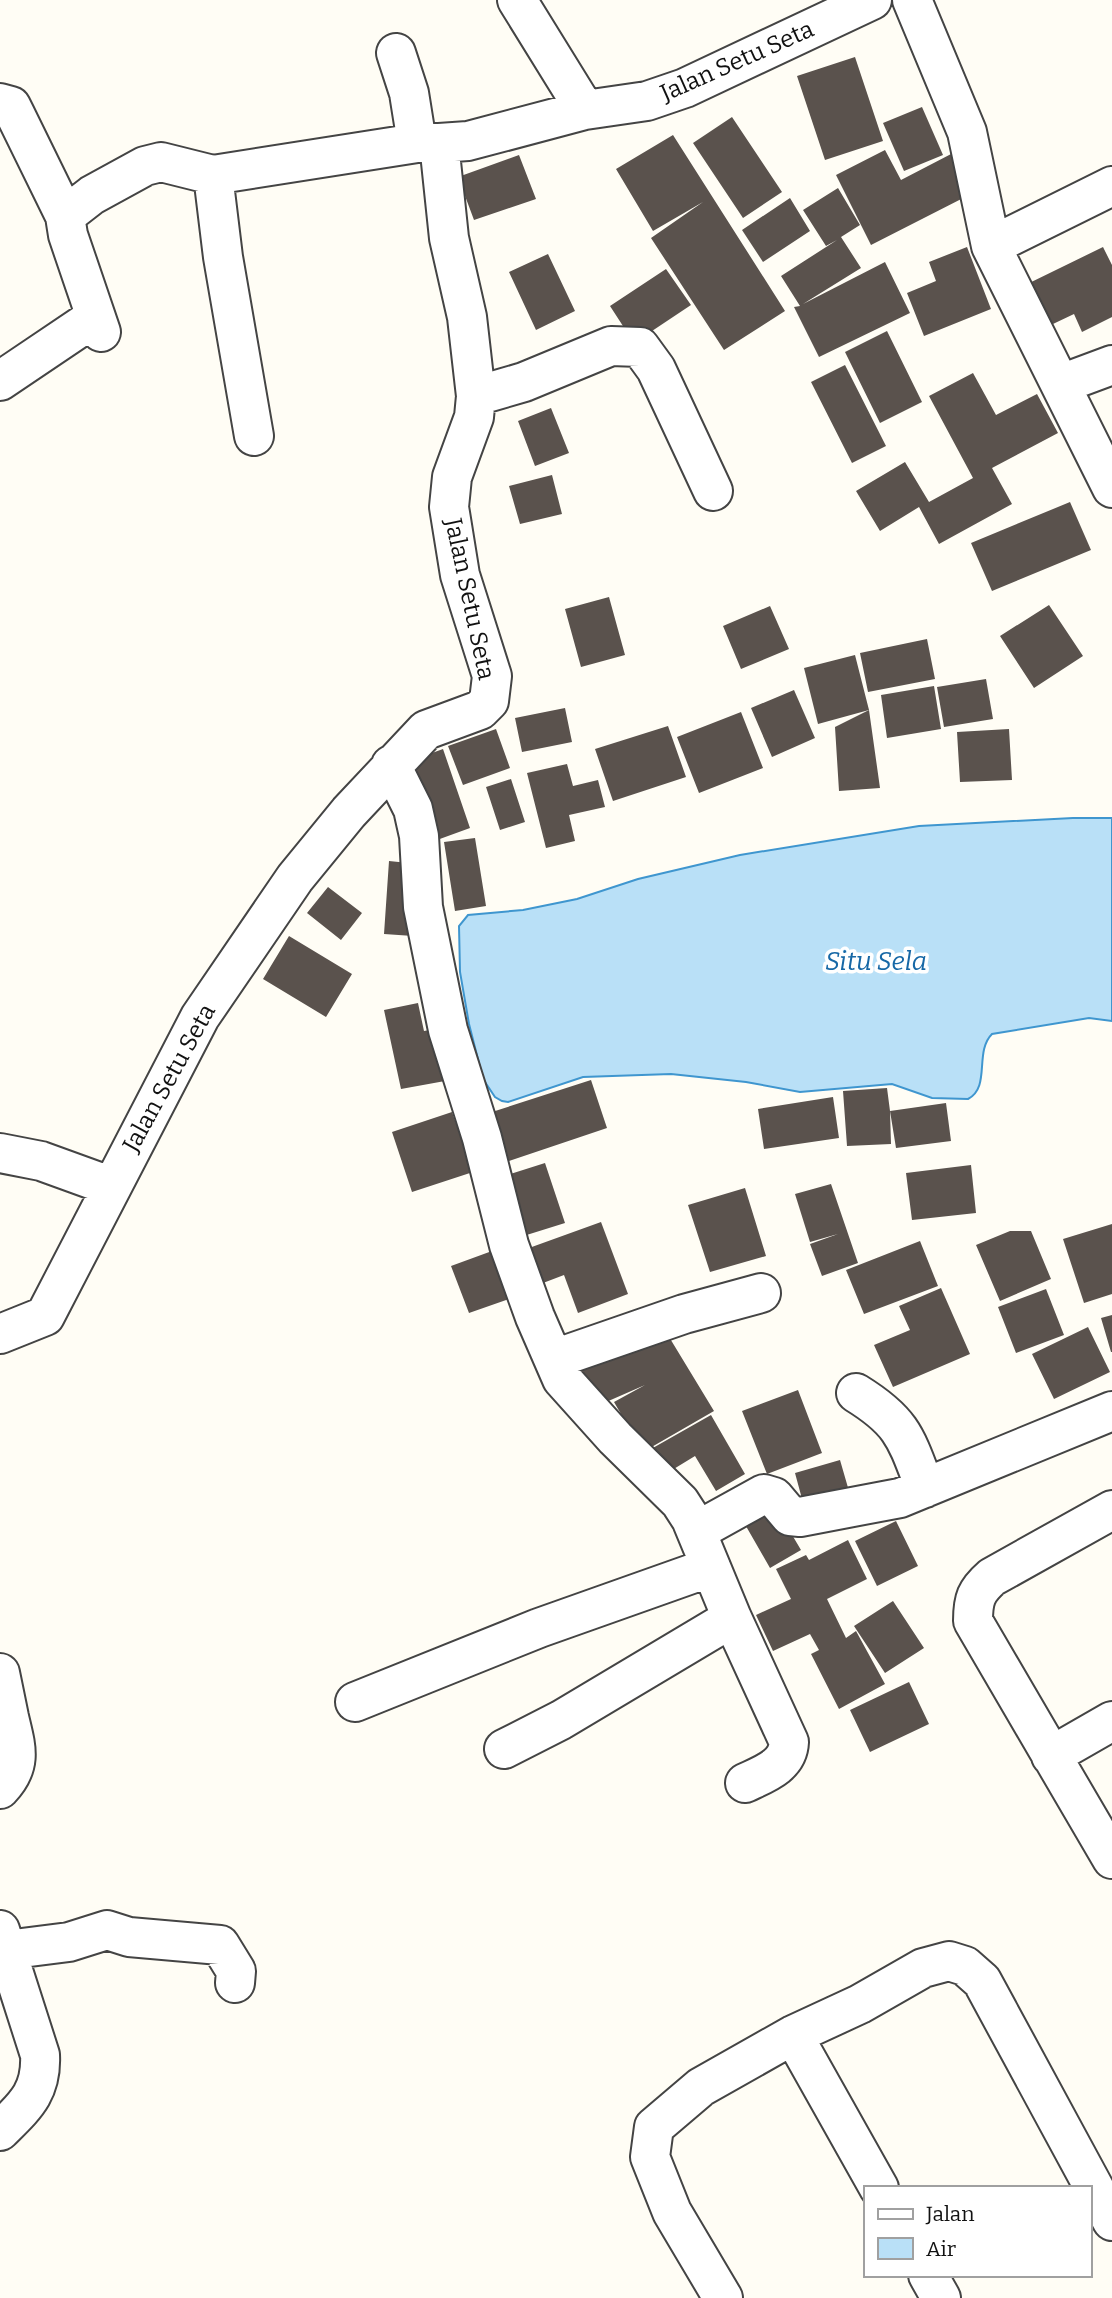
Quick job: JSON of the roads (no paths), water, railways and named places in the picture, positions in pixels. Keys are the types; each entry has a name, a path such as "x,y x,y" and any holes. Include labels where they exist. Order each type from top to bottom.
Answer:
{"street":[{"path":"517,0 585,110"},
{"name":"Jalan Setu Seta","path":"0,1334 45,1316 110,1186 200,1017 295,878 391,765 426,730 480,710 489,701 492,676 460,575 449,507 452,477 474,417 476,396 467,317 428,143 468,141 585,110 647,101 685,88 873,0"},
{"path":"912,0 967,132 991,246 1112,488"},
{"path":"65,216 92,195 145,166 160,162 213,175 428,143 396,53"},
{"path":"0,103 11,106 65,216 68,235 98,324 0,381"},
{"path":"213,175 223,257 254,436"},
{"path":"991,246 1112,186"},
{"path":"476,396 524,382 611,346 640,347 656,369 713,491"},
{"path":"1061,384 1112,365"},
{"path":"391,765 413,809 419,836 423,907 448,1030 482,1138 509,1245 562,1379 615,1438 680,1502 697,1531 732,1618 789,1742 789,1753 781,1763 745,1783"},
{"path":"0,1153 41,1161 110,1186"},
{"path":"554,1359 684,1314 761,1293"},
{"path":"856,1393 887,1412 904,1433 925,1488"},
{"path":"697,1531 764,1494 774,1497 790,1516 800,1517 900,1498 1112,1411"},
{"path":"1112,1510 992,1577 977,1590 973,1604 973,1621 1112,1859"},
{"path":"355,1702 539,1628 711,1567"},
{"path":"504,1749 561,1720 732,1618"},
{"path":"0,1673 18,1748 18,1762 3,1783"},
{"path":"1051,1756 1112,1721"},
{"path":"0,2131 31,2097 41,2076 40,2054 3,1940 62,1944 107,1930 129,1937 220,1945 236,1971 235,1983"},
{"path":"723,2298 673,2211 650,2157 654,2127 701,2087 793,2035 860,2004 923,1968 949,1961 965,1966 982,1982 1004,2017 1112,2221"},
{"path":"793,2035 878,2186"},
{"path":"929,2277 941,2298"}],"water":[{"name":"Situ Sela","path":"1112,818 1112,1021 1089,1018 992,1034 984,1050 979,1086 975,1094 968,1099 932,1098 892,1084 800,1092 746,1082 671,1074 583,1077 508,1102 495,1097 483,1079 469,1024 460,972 459,926 468,915 523,910 577,899 638,879 740,855 919,826"}]}
